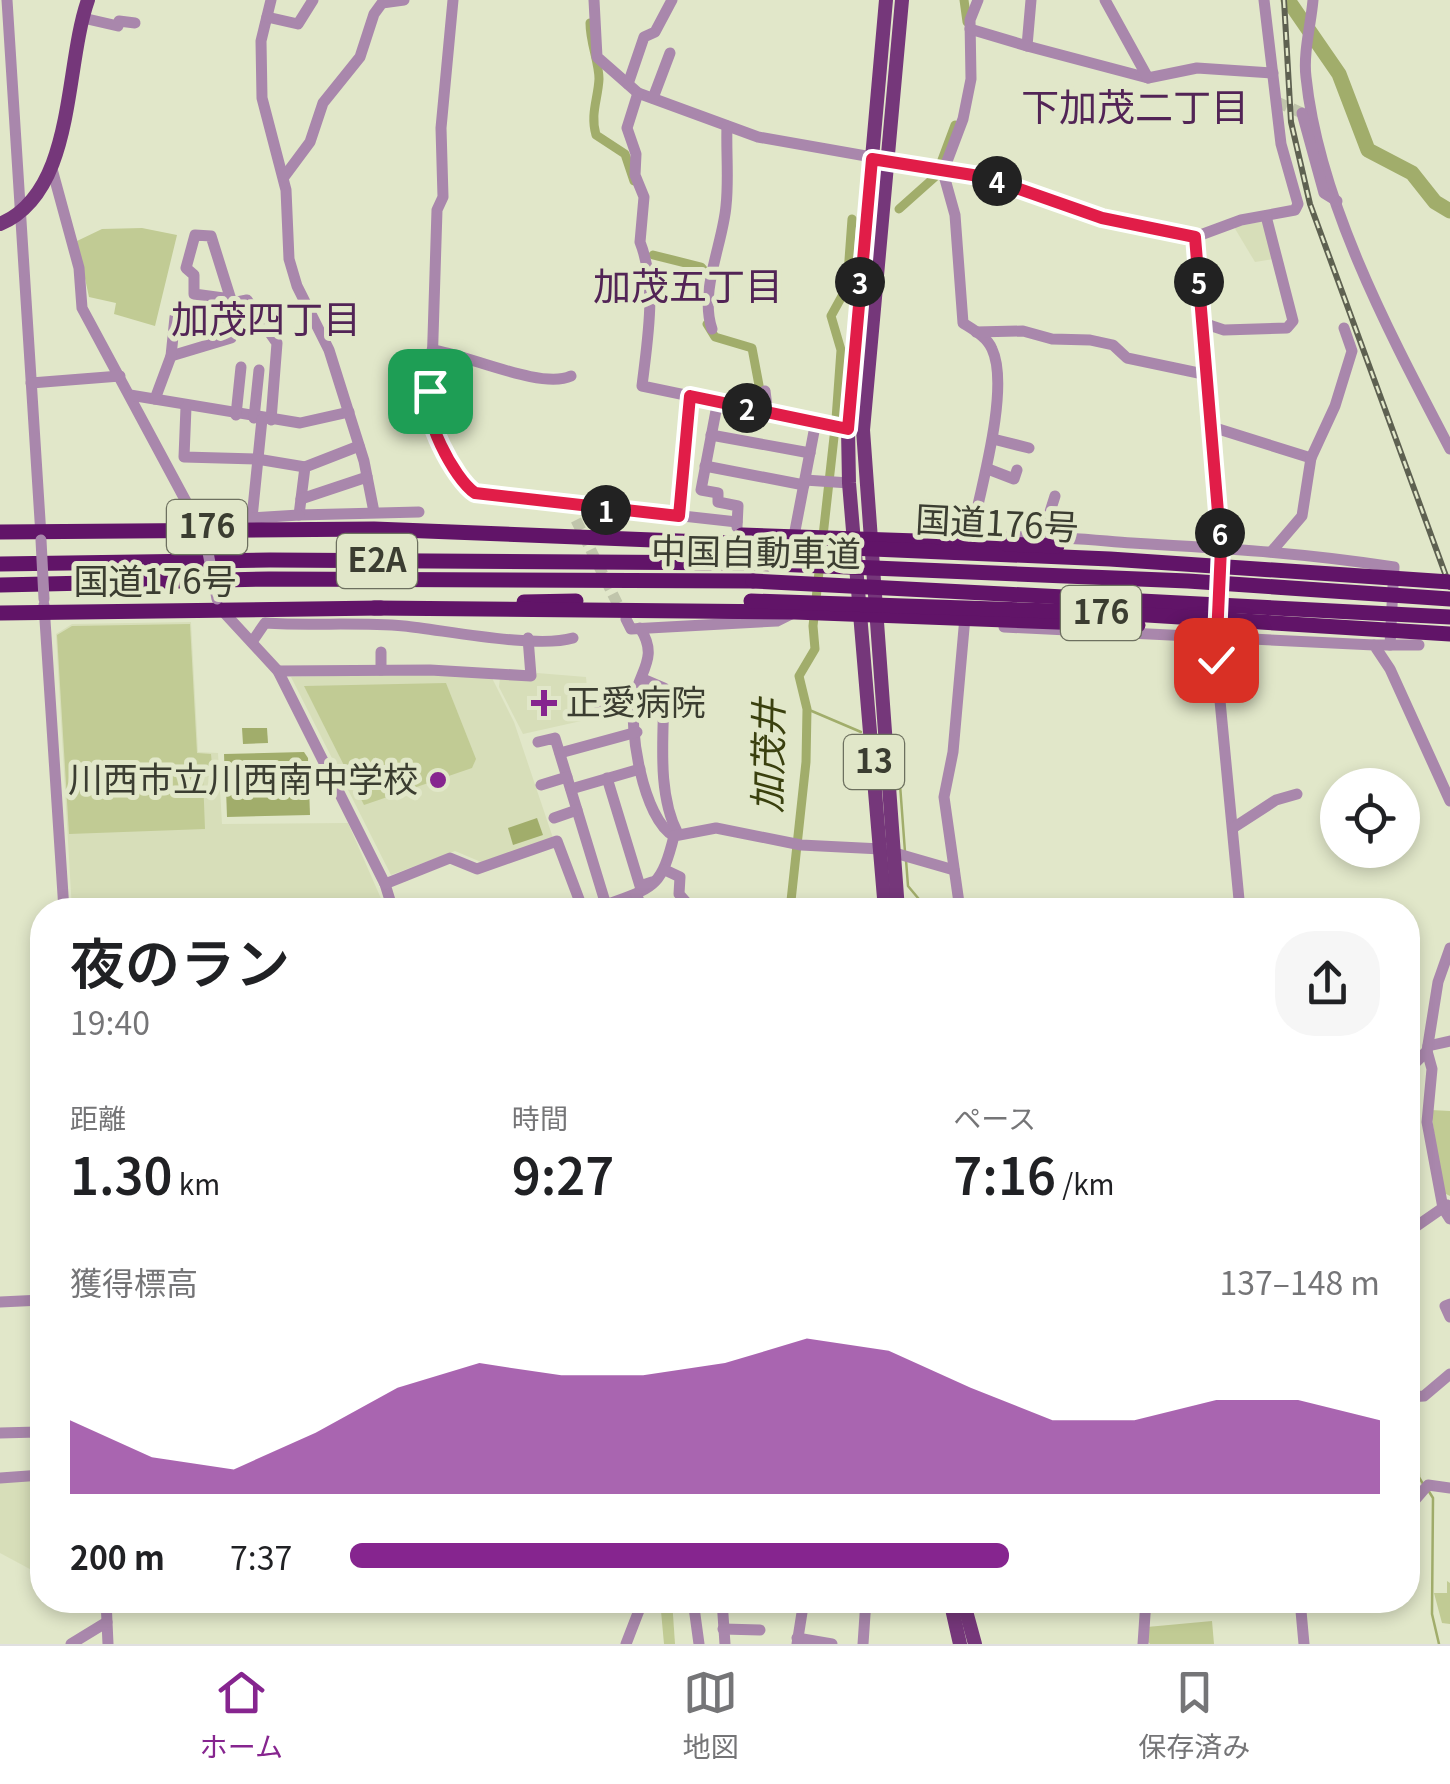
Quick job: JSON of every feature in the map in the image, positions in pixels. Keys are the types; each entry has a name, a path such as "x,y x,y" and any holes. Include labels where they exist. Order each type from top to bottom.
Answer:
{"highway":[{"path":"374,521 737,528 794,536 1262,558 1416,579"},
{"name":"国道176号","path":"0,532 203,532 252,523 374,521 754,544 1110,559 1450,582"},
{"name":"中国自動車道","path":"0,564 270,560 753,563 1126,578 1450,599"},
{"name":"中国自動車道","path":"0,585 269,579 752,581 1450,617"},
{"name":"国道176号","path":"0,613 44,606 374,608 752,601 1096,612 1446,634"},
{"path":"374,608 965,616 1328,635 1446,634"}],"main road":[{"path":"0,224 21,212 37,196 52,169 88,0"},
{"name":"13","path":"886,0 864,430 860,614 896,898"},
{"name":"13","path":"885,898 887,850 877,614 848,483 848,429 902,0"},
{"path":"953,1613 960,1644"},
{"path":"967,1613 975,1644"}],"street":[{"path":"7,0 63,898"},
{"path":"272,0 261,41 262,98 284,177 289,259 296,286 329,350 359,446 374,521"},
{"path":"267,17 298,24 313,0"},
{"path":"284,177 310,142 323,103 360,57 382,2 404,0"},
{"path":"453,0 443,82 443,197 436,210 426,413 454,472 479,496 574,514 679,516 737,528 738,506 718,502 718,493 701,490 718,400"},
{"path":"594,0 597,56 633,88 654,98 758,137 985,177 1102,218 1195,237 1294,210 1298,204 1282,144 1264,0"},
{"path":"672,0 654,32 644,36 628,134 636,154 635,174 644,197 640,242 648,251 646,277 654,296 642,386 848,429"},
{"path":"978,0 970,29 970,79 963,118 942,172 954,216 964,324 994,353 993,438 970,542 1000,536 1272,550 1394,568 1390,645"},
{"path":"1027,46 1031,0"},
{"path":"1105,0 1148,78"},
{"path":"1313,0 1306,75 1320,149 1382,313 1450,449"},
{"path":"82,18 118,26 119,21 136,23"},
{"path":"970,29 1148,78 1197,68 1273,74"},
{"path":"654,98 670,53"},
{"path":"1302,113 1324,193 1337,201"},
{"path":"712,329 711,260 722,236 726,206 727,126"},
{"path":"52,169 79,268 82,308 203,532 218,606 278,671 389,898"},
{"path":"1203,323 1224,330 1287,328 1293,321 1266,216"},
{"path":"171,356 231,338 232,301 211,236 194,235 186,268 194,274 194,294 232,301 247,300 277,344 262,419 252,523 299,515 374,521 419,512"},
{"path":"1195,237 1221,548 1214,638 1239,898"},
{"path":"155,399 171,356 175,317 232,317"},
{"path":"1272,550 1302,516 1311,458 1335,406 1352,351 1344,328"},
{"path":"976,332 1023,332 1052,339 1090,340 1116,346 1127,358 1208,375"},
{"path":"432,350 459,353 472,362 539,377 570,376"},
{"path":"236,415 241,367"},
{"path":"259,370 262,419"},
{"path":"31,384 120,376"},
{"path":"765,391 768,415"},
{"path":"130,395 300,423 349,412"},
{"path":"679,516 690,396"},
{"path":"186,407 184,457 257,459 306,467 359,446"},
{"path":"794,536 816,421"},
{"path":"1212,427 1311,458"},
{"path":"711,436 810,453"},
{"path":"993,438 1030,448"},
{"path":"705,466 804,482 848,483"},
{"path":"299,515 306,467"},
{"path":"988,469 1014,479 1017,470"},
{"path":"301,498 367,477"},
{"path":"1042,538 1055,496"},
{"path":"626,619 631,629 778,622 795,612"},
{"path":"965,616 971,625 1419,646"},
{"path":"958,898 944,797 953,752 965,616"},
{"path":"252,642 265,623 406,626 456,635 573,638"},
{"path":"640,628 650,649 635,696 640,769 648,802 663,830 676,835 716,828 801,844 887,850 954,870"},
{"path":"278,671 409,670 530,676 528,638"},
{"path":"1374,645 1390,669 1450,801"},
{"path":"381,652 381,670"},
{"path":"409,653 409,670"},
{"path":"628,898 658,882 676,835 665,785 664,688 643,680"},
{"path":"596,702 635,696"},
{"path":"560,754 638,732"},
{"path":"538,742 553,735 607,898"},
{"path":"541,785 606,778 640,769"},
{"path":"606,778 640,886 658,882"},
{"path":"1233,828 1276,800 1296,794"},
{"path":"554,818 577,810"},
{"path":"948,834 966,832"},
{"path":"385,884 450,858 477,869 557,841 578,898"},
{"path":"576,859 592,845"},
{"path":"665,870 680,878 683,898"},
{"path":"636,894 638,898"},
{"path":"1420,1225 1448,1210 1427,1122 1432,1069 1428,1049 1438,982 1450,948"},
{"path":"1420,1057 1428,1049 1450,1041"},
{"path":"0,1302 30,1301"},
{"path":"1450,1304 1446,1306 1450,1316"},
{"path":"1420,1396 1450,1374"},
{"path":"0,1432 30,1432"},
{"path":"0,1478 30,1476"},
{"path":"1420,1494 1428,1485 1450,1488"},
{"path":"107,1613 108,1644"},
{"path":"626,1644 638,1613"},
{"path":"695,1613 699,1644"},
{"path":"722,1613 725,1644"},
{"path":"802,1613 797,1641 832,1644"},
{"path":"863,1644 865,1613"},
{"path":"1142,1644 1145,1613"},
{"path":"1301,1613 1304,1644"},
{"path":"71,1644 108,1622"},
{"path":"723,1629 760,1630"}],"shaded area":[{"path":"1265,221 1274,259 1255,262 1234,227"},
{"path":"142,228 177,235 155,326 114,314 116,303 89,297 77,241 102,229"},
{"path":"191,622 198,752 218,753 222,824 348,823 381,898 71,898 56,634 72,624"},
{"path":"190,624 197,753 211,754 213,776 203,777 205,829 69,834 57,635 72,626"},
{"name":"川西市立川西南中学校","path":"450,673 492,678 514,722 553,838 481,862 455,851 391,875 291,677"},
{"path":"537,673 586,677 590,719 523,734 499,687 500,678 531,679"},
{"path":"446,683 476,759 472,768 364,805 304,686"},
{"path":"242,728 267,728 268,743 243,744"},
{"path":"304,752 309,779 225,781 224,754"},
{"path":"309,787 310,815 227,817 226,789"},
{"path":"537,818 543,835 513,845 508,828"},
{"path":"1431,1110 1450,1111 1450,1196 1442,1192"},
{"path":"30,1479 30,1569 0,1553 0,1480"},
{"path":"1447,1581 1450,1624 1442,1623 1434,1593 1447,1593"},
{"path":"661,1613 673,1613 675,1644 664,1644"},
{"path":"1212,1621 1214,1644 1150,1644 1146,1640 1147,1627"}],"waterway":[{"name":"加茂井","path":"964,0 967,22"},
{"path":"1288,0 1339,74 1368,150 1412,173 1435,202 1450,211"},
{"name":"加茂井","path":"590,23 599,79 594,113 596,135 625,154 634,181"},
{"name":"加茂井","path":"899,209 936,176 955,125"},
{"name":"加茂井","path":"836,419 841,350 831,316 847,287 852,219"},
{"name":"加茂井","path":"653,255 701,267 711,279"},
{"name":"加茂井","path":"707,324 715,337 752,348 761,396"},
{"name":"加茂井","path":"791,898 806,762 807,709 799,676 815,649 813,626 835,428"},
{"path":"807,709 861,732"},
{"path":"897,744 905,852"},
{"path":"906,860 908,886 918,898"},
{"path":"1420,1479 1423,1484"},
{"path":"1428,1490 1433,1498 1432,1614 1439,1644"}],"tunnel":[{"path":"1277,102 1302,113"},
{"path":"576,520 623,615"}],"railway":[{"path":"1284,0 1291,122 1310,204 1450,587"}],"place":[{"name":"正愛病院","path":"544,703"},
{"name":"川西市立川西南中学校","path":"438,780"}],"district":[{"name":"下加茂二丁目","path":"1135,108"},
{"name":"加茂五丁目","path":"688,287"},
{"name":"加茂四丁目","path":"266,320"}],"route":[{"path":"430,391 426,396 426,413 454,472 475,493 679,516 690,396 848,429 872,159 985,177 1102,218 1195,237 1221,548 1216,660"}]}
